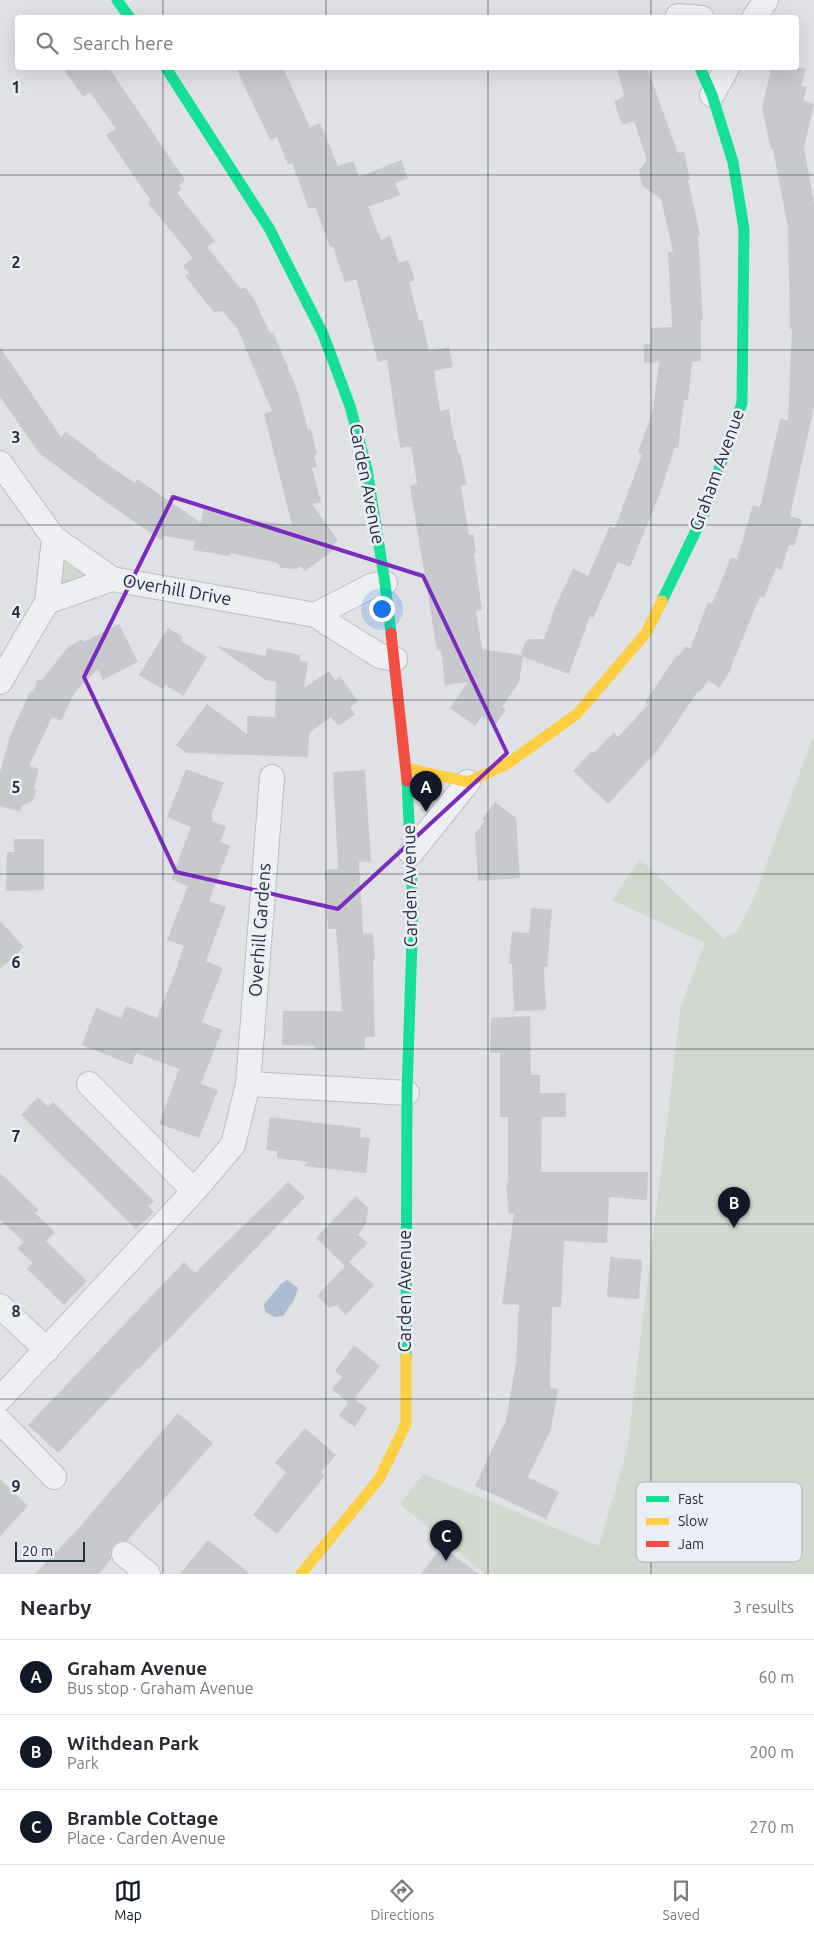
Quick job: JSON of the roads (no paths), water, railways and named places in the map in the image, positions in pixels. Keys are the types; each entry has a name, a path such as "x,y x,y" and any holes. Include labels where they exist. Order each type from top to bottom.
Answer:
{"street":[{"path":"117,0 128,15"},
{"path":"756,15 766,0"},
{"path":"674,11 690,15"},
{"name":"Carden Avenue","path":"167,70 269,228 323,334 350,406 367,469 385,583 406,768 413,908 407,1093 406,1424 379,1480 301,1574"},
{"name":"Graham Avenue","path":"411,852 468,782 507,764 577,714 646,632 704,516 742,403 744,229 733,162 712,96 701,70"},
{"path":"712,96 726,70"},
{"name":"Overhill Drive","path":"0,463 54,538 112,579 315,615 380,656 395,659"},
{"path":"0,682 47,602 54,538"},
{"path":"47,602 112,579"},
{"path":"315,615 371,586 385,583"},
{"path":"406,768 468,782"},
{"name":"Overhill Gardens","path":"0,1399 194,1191 233,1145 248,1084 272,777"},
{"path":"89,1084 194,1191"},
{"path":"248,1084 407,1093"},
{"path":"0,1306 47,1350"},
{"path":"0,1421 54,1477"},
{"path":"124,1554 148,1574"}],"water":[{"path":"287,1280 298,1288 294,1300 283,1316 274,1317 265,1311 264,1304 281,1284"}],"place":[{"name":"Graham Avenue","path":"426,812"},
{"name":"Withdean Park","path":"734,1228"},
{"name":"Bramble Cottage","path":"446,1561"}]}
